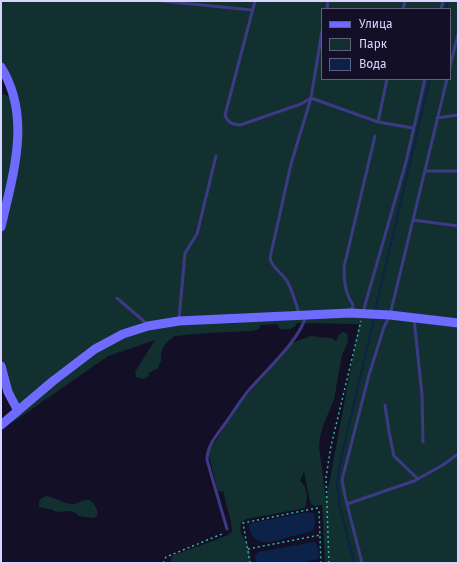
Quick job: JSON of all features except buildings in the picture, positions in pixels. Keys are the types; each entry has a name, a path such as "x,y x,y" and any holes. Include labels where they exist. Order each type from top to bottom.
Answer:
{"main road":[{"path":"1,67 5,73 15,99 18,126 18,145 1,227"},
{"path":"1,425 53,381 95,349 123,334 148,326 179,320 350,313 386,314 458,323"},
{"path":"1,366 8,392 18,411"}],"lane":[{"path":"162,1 252,10"},
{"path":"254,1 225,115 226,119 231,124 240,125 302,104 311,98"},
{"path":"451,62 458,34"},
{"path":"227,529 207,460 207,452 215,438 248,392 290,344 303,326 303,314 294,295 286,279 271,263 270,258 291,164 311,98 321,37"},
{"path":"452,57 458,56"},
{"path":"378,122 387,80"},
{"path":"365,313 410,147 425,80"},
{"path":"362,563 342,480 369,375 384,327 386,314 413,220 447,80"},
{"path":"311,98 378,122 413,128"},
{"path":"437,118 458,115"},
{"path":"350,313 353,305 348,298 345,287 344,267 375,136"},
{"path":"179,320 186,253 197,234 216,156"},
{"path":"424,171 458,171"},
{"path":"413,220 458,226"},
{"path":"117,298 148,326"},
{"path":"414,317 422,394 423,442"},
{"path":"385,405 394,456 418,479"},
{"path":"347,504 418,479 443,465 458,454"}],"path":[{"path":"329,563 326,477 331,446 365,313"},
{"path":"250,563 243,523 317,508 319,511 321,563"},
{"path":"162,563 166,557 222,534 227,529"},
{"path":"248,549 320,535"}],"green space":[{"path":"1,1 458,1 458,563 325,563 322,505 314,506 310,502 304,472 300,481 305,486 307,493 305,508 247,519 241,522 241,532 249,548 251,563 173,563 171,561 172,556 226,536 232,532 224,492 218,491 208,452 242,401 292,343 310,336 331,338 336,341 339,335 343,332 347,333 348,342 342,355 334,400 324,423 320,437 319,447 326,500 359,324 297,323 290,329 280,329 277,324 260,325 259,329 253,331 175,336 167,342 163,348 161,361 158,368 149,373 148,377 143,379 136,377 135,372 155,340 108,356 12,423 18,411 1,366 1,93 14,99 1,67"},
{"path":"46,496 70,504 89,500 94,503 98,512 96,517 92,518 79,516 76,513 69,511 56,512 39,507 40,500"}],"water":[{"path":"308,512 314,514 315,526 313,530 303,534 276,541 264,542 254,538 251,533 249,524"},
{"path":"314,542 317,544 320,557 318,559 301,563 256,563 255,556 258,552"}],"waterway":[{"path":"446,8 448,1"},
{"path":"375,311 430,80"},
{"path":"354,563 339,503 337,483 340,463 374,318"}]}
